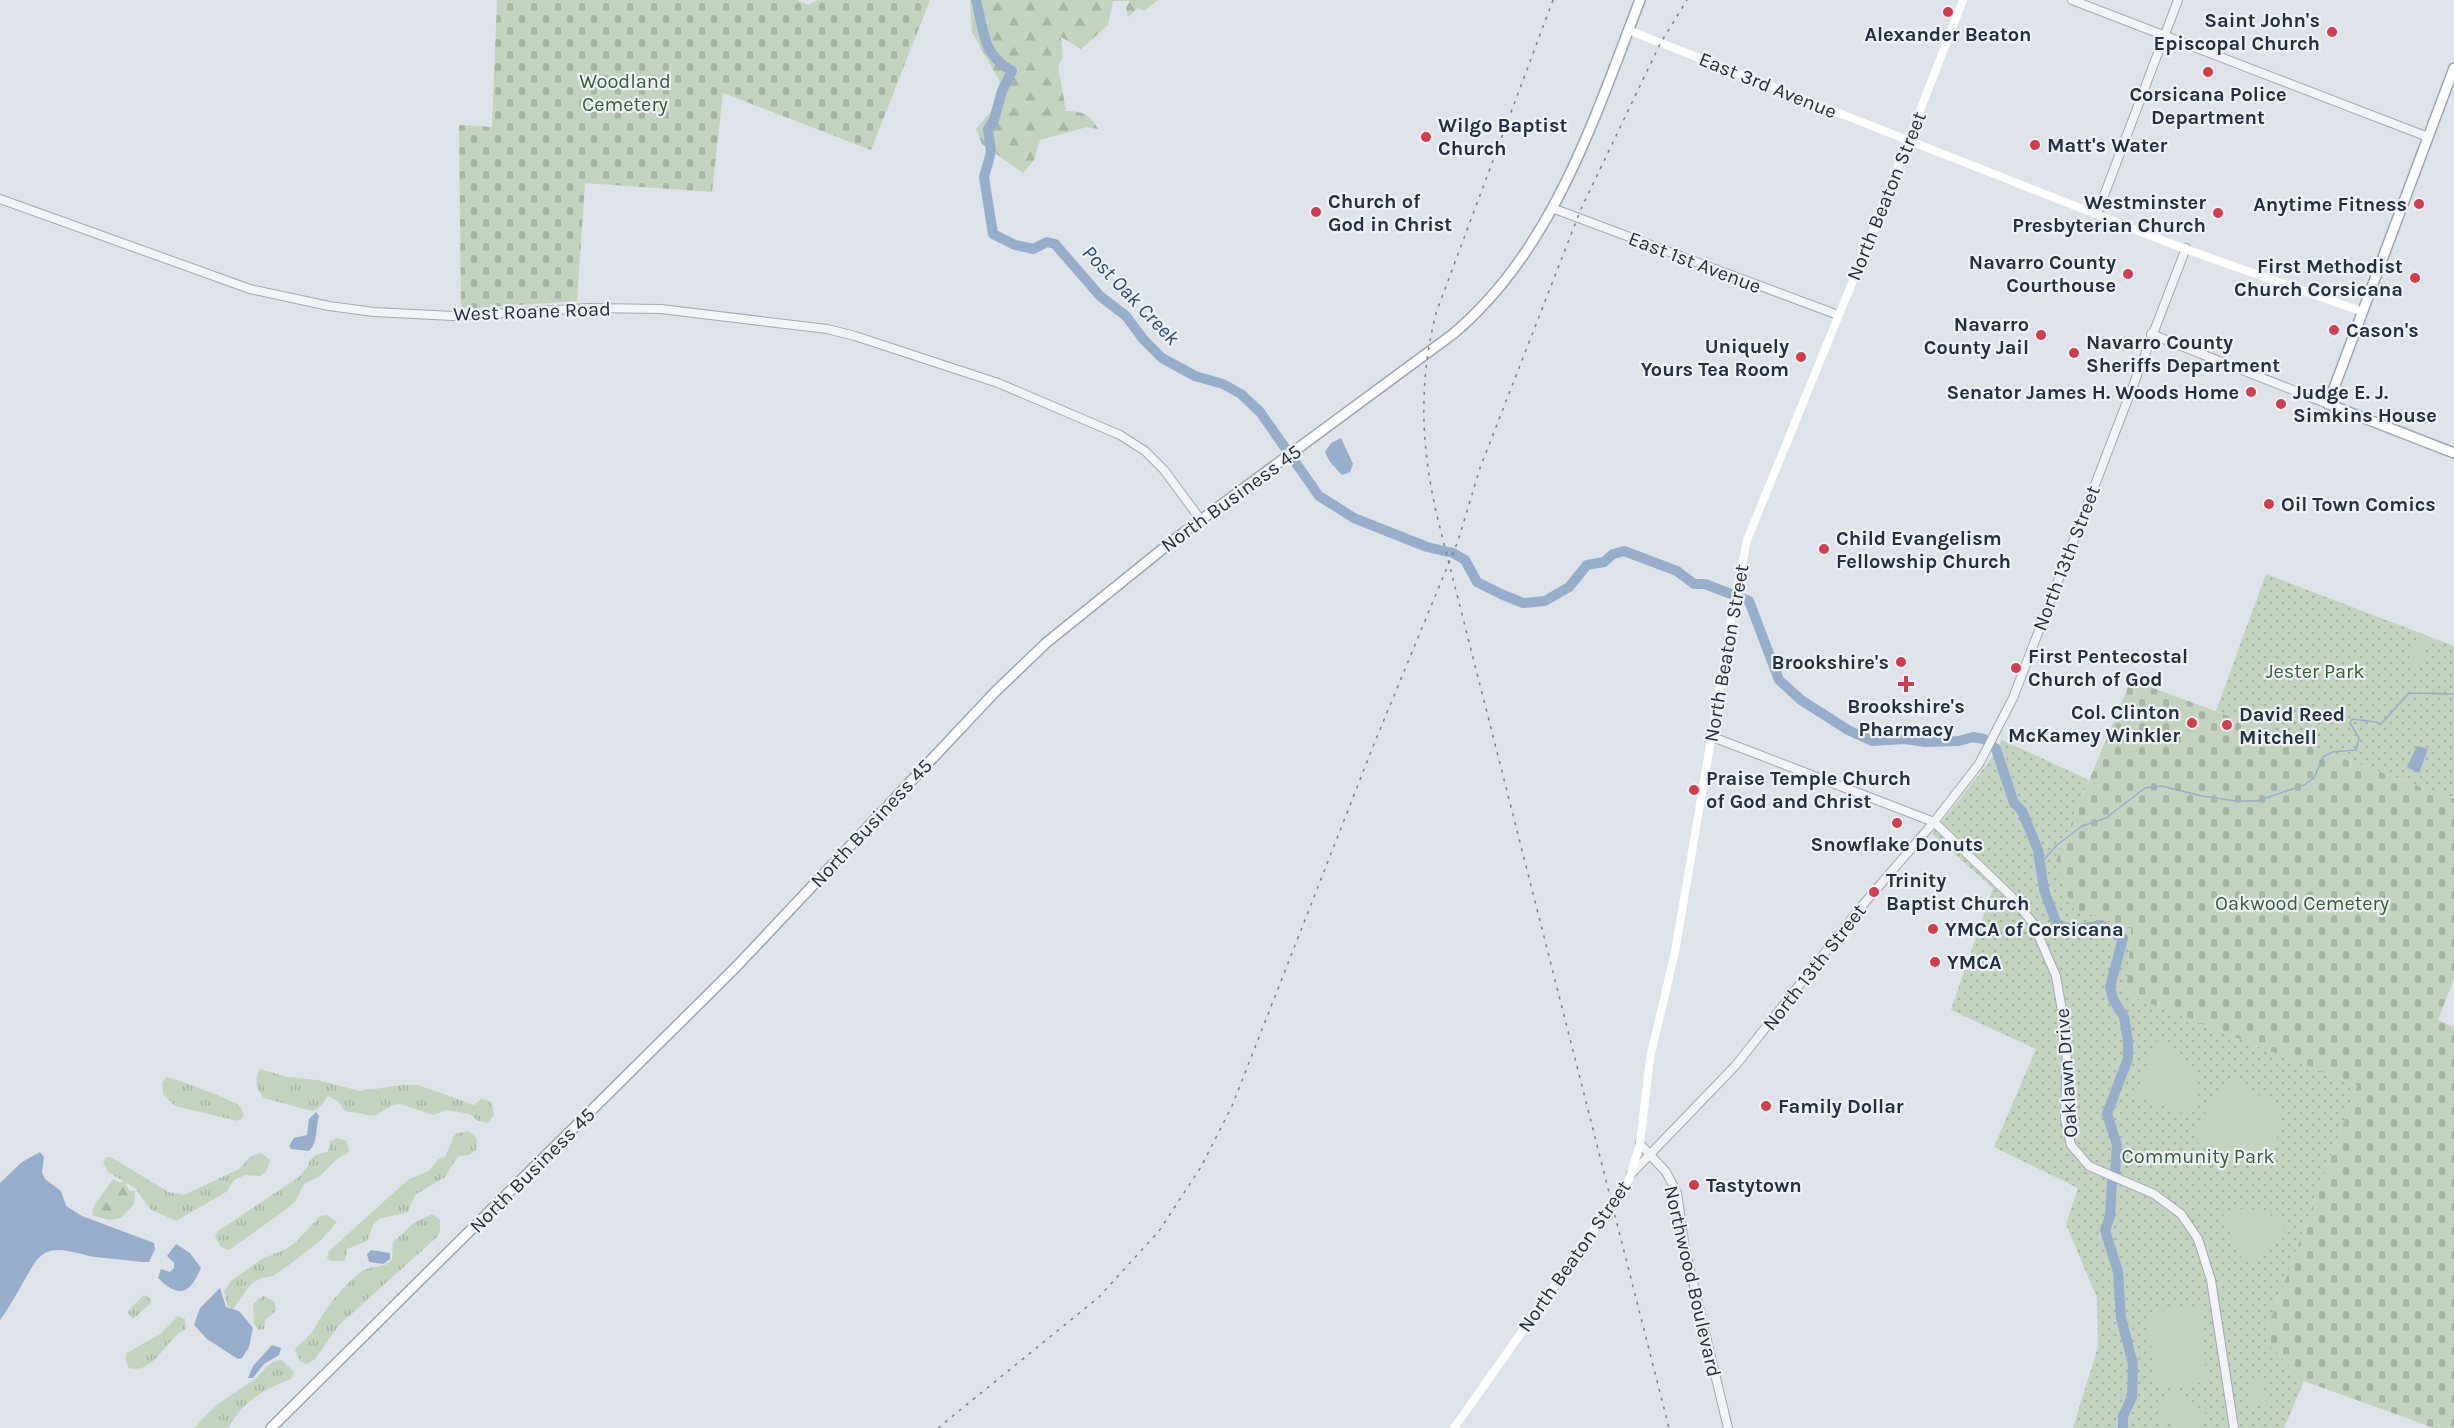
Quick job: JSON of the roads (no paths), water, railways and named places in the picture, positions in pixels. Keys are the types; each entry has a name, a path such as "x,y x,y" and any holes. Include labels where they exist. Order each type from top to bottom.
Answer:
{"main road":[{"name":"North Business 45","path":"271,1428 736,967 995,692 1079,614 1201,520 1453,334 1492,297 1515,268 1552,208 1593,122 1640,0"},
{"name":"North Beaton Street","path":"1454,1428 1466,1408 1585,1245 1630,1175 1640,1144 1650,1058 1674,952 1710,736 1748,540 1874,230 1963,0"},
{"name":"East 3rd Avenue","path":"1628,30 2097,214 2362,312"},
{"path":"2454,68 2328,404 2454,453"}],"street":[{"path":"2072,0 2428,137"},
{"path":"2097,214 2178,0"},
{"name":"West Roane Road","path":"0,199 250,289 289,299 374,312 453,316 590,308 661,309 827,329 879,343 998,383 1120,435 1144,451 1164,470 1201,520"},
{"name":"East 1st Avenue","path":"1552,208 1838,315"},
{"name":"North 13th Street","path":"1630,1175 1736,1065 1979,764 2013,698 2151,334 2186,248"},
{"path":"2151,334 2328,404"},
{"name":"Oaklawn Drive","path":"1710,736 1934,822 2019,905 2045,945 2056,976 2067,1040 2068,1140 2075,1153 2089,1166 2139,1186 2170,1203 2189,1223 2198,1239 2211,1280 2234,1428"},
{"name":"Northwood Boulevard","path":"1640,1144 1666,1172 1677,1193 1690,1272 1728,1428"}],"water":[{"path":"1341,438 1353,464 1350,472 1342,475 1330,462 1325,452 1331,443"},
{"path":"2417,746 2428,749 2419,773 2407,767"},
{"path":"316,1112 319,1116 312,1148 309,1151 291,1149 289,1146 294,1138 307,1135 309,1119"},
{"path":"40,1152 44,1157 42,1172 45,1179 61,1191 66,1206 82,1216 154,1243 155,1249 149,1262 96,1257 65,1250 49,1251 36,1261 0,1320 0,1183 22,1162"},
{"path":"176,1244 190,1253 201,1268 193,1283 183,1291 172,1289 158,1278 161,1269 170,1272 174,1268 174,1263 167,1256"},
{"path":"371,1250 390,1253 390,1259 383,1264 369,1262 367,1254"},
{"path":"220,1288 226,1307 239,1311 253,1328 249,1347 242,1358 238,1359 207,1339 194,1325 200,1308"},
{"path":"272,1345 281,1348 279,1355 264,1364 253,1378 248,1378 253,1366"}],"waterway":[{"name":"Post Oak Creek","path":"976,0 990,49 1002,65 1012,71 1002,91 994,120 988,129 991,152 984,177 993,234 1015,245 1033,249 1047,242 1055,244 1100,296 1126,316 1143,339 1162,358 1195,376 1223,384 1241,394 1260,412 1319,496 1354,518 1427,547 1453,553 1465,560 1477,582 1523,603 1545,601 1569,587 1587,565 1604,562 1613,554 1624,551 1677,571 1694,584 1705,584 1749,601 1779,680 1801,700 1848,730 1872,741 1905,739 1925,742 1959,741 1973,737 1984,739 1996,749 2014,803 2022,811 2038,850 2044,890 2056,922 2062,927 2080,929 2101,925 2123,938 2110,987 2113,999 2124,1017 2128,1041 2128,1058 2107,1114 2117,1145 2115,1173"},
{"path":"2040,864 2057,845 2082,826 2106,818 2145,788 2162,786 2202,796 2236,801 2257,801 2304,785 2314,778 2323,757 2332,752 2356,750 2359,738 2350,723 2352,719 2376,722 2380,725 2409,693 2454,694"},
{"name":"Post Oak Creek","path":"2112,1182 2110,1216 2105,1230 2118,1272 2121,1318 2133,1364 2132,1397 2123,1416 2123,1428"}],"railway":[{"path":"1553,0 1436,313 1426,366 1425,442 1438,520 1669,1428"},
{"path":"938,1428 1099,1297 1159,1231 1201,1167 1232,1106 1374,744 1458,541 1480,468 1581,209 1660,44 1687,0"}],"place":[{"name":"Alexander Beaton","path":"1948,12"},
{"name":"Saint John's Episcopal Church","path":"2332,32"},
{"name":"Corsicana Police Department","path":"2208,72"},
{"name":"Wilgo Baptist Church","path":"1426,137"},
{"name":"Matt's Water","path":"2035,145"},
{"name":"Anytime Fitness","path":"2419,204"},
{"name":"Church of God in Christ","path":"1316,212"},
{"name":"Westminster Presbyterian Church","path":"2218,213"},
{"name":"Navarro County Courthouse","path":"2128,274"},
{"name":"First Methodist Church Corsicana","path":"2415,278"},
{"name":"Cason's","path":"2334,330"},
{"name":"Navarro County Jail","path":"2041,335"},
{"name":"Navarro County Sheriffs Department","path":"2074,353"},
{"name":"Uniquely Yours Tea Room","path":"1801,357"},
{"name":"Senator James H. Woods Home","path":"2251,392"},
{"name":"Judge E. J. Simkins House","path":"2281,404"},
{"name":"Oil Town Comics","path":"2269,504"},
{"name":"Child Evangelism Fellowship Church","path":"1824,549"},
{"name":"Brookshire's","path":"1901,662"},
{"name":"First Pentecostal Church of God","path":"2016,668"},
{"name":"Brookshire's Pharmacy","path":"1906,684"},
{"name":"Col. Clinton McKamey Winkler","path":"2192,723"},
{"name":"David Reed Mitchell","path":"2227,725"},
{"name":"Praise Temple Church of God and Christ","path":"1694,790"},
{"name":"Snowflake Donuts","path":"1897,823"},
{"name":"Trinity Baptist Church","path":"1874,892"},
{"name":"YMCA of Corsicana","path":"1933,929"},
{"name":"YMCA","path":"1935,962"},
{"name":"Family Dollar","path":"1766,1106"},
{"name":"Tastytown","path":"1694,1185"}],"park label":[{"name":"Woodland Cemetery","path":"625,92"},
{"name":"Jester Park","path":"2315,671"},
{"name":"Oakwood Cemetery","path":"2302,903"},
{"name":"Community Park","path":"2198,1156"}]}
